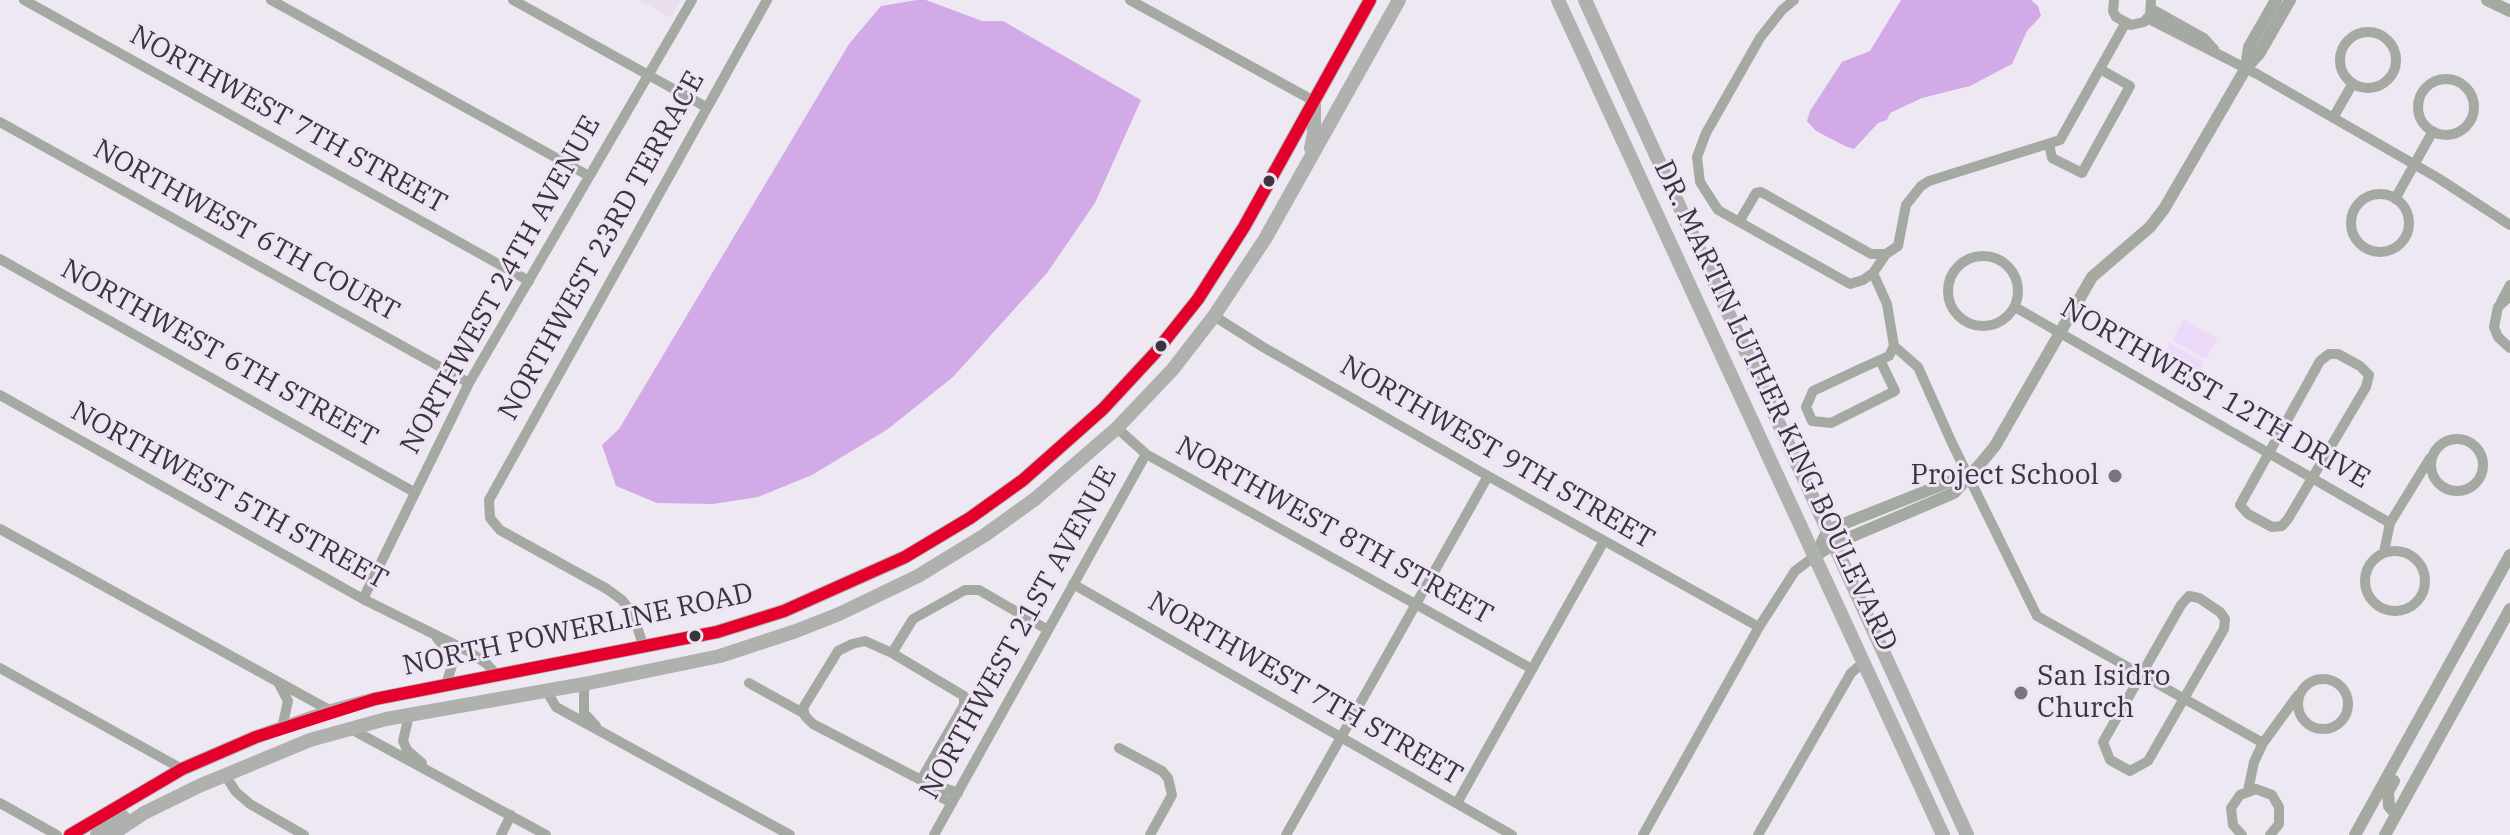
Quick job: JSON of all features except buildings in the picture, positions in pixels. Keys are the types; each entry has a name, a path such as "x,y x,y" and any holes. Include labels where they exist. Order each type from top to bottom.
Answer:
{"main road":[{"name":"NORTH POWERLINE ROAD","path":"70,835 182,769 256,737 331,711 446,685 717,632 784,611 876,571 970,518 1023,480 1103,409 1198,299 1244,227 1370,0"},
{"name":"NORTH POWERLINE ROAD","path":"111,835 144,813 310,740 409,715 720,656 796,631 918,576 985,535 1035,499 1098,446 1173,369 1214,316 1265,239 1399,0"},
{"name":"DR. MARTIN LUTHER KING BOULEVARD","path":"1558,0 1943,835"},
{"name":"DR. MARTIN LUTHER KING BOULEVARD","path":"1585,0 1967,835"},
{"path":"1308,161 1314,134 1314,101"},
{"path":"1117,428 1115,412 1124,387"},
{"path":"1098,446 1103,409"},
{"path":"891,589 893,577 905,557"},
{"path":"861,604 873,587 876,571"},
{"path":"546,690 557,675 576,661"},
{"path":"467,704 485,691 497,675"},
{"path":"225,775 243,748 256,737"},
{"path":"97,835 158,796 182,769"}],"street":[{"name":"NORTHWEST 7TH STREET","path":"24,0 529,281"},
{"path":"271,0 589,176"},
{"path":"513,0 706,107"},
{"name":"NORTHWEST 24TH AVENUE","path":"363,599 469,383 692,0"},
{"name":"NORTHWEST 23RD TERRACE","path":"644,648 633,614 622,600 500,530 490,518 489,500 767,0"},
{"path":"1130,0 1314,101"},
{"path":"1794,0 1760,38 1706,133 1697,157 1700,182 1718,210 1850,284 1873,273 1886,254 1898,246 1906,205 1921,186 2060,140 2125,24"},
{"path":"2114,0 2113,11 2125,24 2138,25 2150,9 2204,38 2215,51 2415,164 2510,225"},
{"path":"2246,68 2249,47 2276,0"},
{"path":"1643,835 1759,627 1795,571 1834,544 1954,493 1995,446 2092,277 2150,227 2164,209 2246,68 2259,54 2290,0"},
{"path":"2487,0 2510,11"},
{"path":"2368,32 2386,38 2396,54 2393,73 2378,86 2368,88 2353,83 2343,73 2340,64 2344,45 2358,33 2368,32"},
{"path":"2049,144 2052,158 2082,173 2130,86 2100,69"},
{"path":"2453,79 2470,91 2474,100 2472,119 2457,133 2447,135 2433,131 2422,121 2418,112 2421,93 2434,81 2453,79"},
{"path":"2333,118 2353,83"},
{"name":"NORTHWEST 6TH COURT","path":"0,122 469,383"},
{"path":"2395,199 2433,131"},
{"path":"1739,222 1756,193 1761,192 1871,254 1886,254"},
{"path":"2379,194 2395,199 2406,209 2409,219 2405,238 2390,251 2380,253 2361,246 2351,229 2354,209 2369,196 2379,194"},
{"path":"1977,256 1999,260 2015,275 2018,296 2015,307 1998,324 1986,327 1963,320 1949,300 1951,276 1967,260 1977,256"},
{"name":"NORTHWEST 6TH STREET","path":"0,259 414,492"},
{"path":"1873,273 1887,304 1894,346 1889,356 1880,360 1813,391 1806,407 1812,421 1831,423 1895,391 1880,360"},
{"path":"2510,285 2498,307 2494,327 2498,337 2510,348"},
{"path":"2498,307 2510,296"},
{"name":"NORTHWEST 12TH DRIVE","path":"2015,307 2390,523"},
{"name":"NORTHWEST 9TH STREET","path":"1214,316 1488,476 1759,627"},
{"path":"1894,346 1918,367 2037,616 2263,743"},
{"path":"2329,354 2338,354 2360,366 2369,375 2366,387 2282,526 2272,527 2248,514 2240,505 2268,452 2320,361 2329,354"},
{"name":"NORTHWEST 5TH STREET","path":"0,395 363,599 468,651 497,675"},
{"name":"NORTHWEST 8TH STREET","path":"1117,428 1146,454 1532,669"},
{"path":"2384,552 2393,550 2410,554 2424,571 2422,595 2408,609 2391,612 2372,602 2366,593 2364,576 2368,565 2384,552 2390,523 2434,453 2448,440 2466,440 2480,451 2483,469 2480,478 2467,490 2449,490 2441,486 2431,471 2434,453"},
{"name":"NORTHWEST 21ST AVENUE","path":"934,835 1146,454"},
{"path":"1815,556 1828,530 1969,474"},
{"path":"1286,835 1488,476"},
{"path":"0,529 331,711"},
{"path":"1457,803 1604,541"},
{"path":"2355,835 2510,555"},
{"name":"NORTHWEST 7TH STREET","path":"1073,584 1512,835"},
{"path":"892,653 913,619 969,589 979,590 1048,630"},
{"path":"2189,596 2199,598 2225,619 2224,629 2148,761 2130,771 2110,760 2103,742 2140,674 2189,596"},
{"path":"2385,835 2510,609"},
{"path":"436,637 450,654 452,665 446,685"},
{"path":"803,713 838,651 865,641 892,653 964,696 964,705 921,780"},
{"path":"1758,835 1851,673 1864,662"},
{"path":"0,668 182,769"},
{"path":"2248,791 2254,762 2263,743 2304,687 2318,679 2327,679 2342,687 2348,703 2343,719 2330,729 2306,724 2298,710 2299,694 2304,687"},
{"path":"278,683 288,701 282,728"},
{"path":"749,683 803,713 813,724 921,780 958,793"},
{"path":"584,684 584,713 600,730"},
{"path":"546,690 556,707 790,835"},
{"path":"409,715 403,741 407,750 429,771"},
{"path":"2396,814 2389,806 2388,792 2421,728 2421,716"},
{"path":"351,729 546,835"},
{"path":"1119,748 1162,771 1168,778 1172,795 1150,835"},
{"path":"225,775 236,792 250,804 304,835"},
{"path":"921,780 930,791 952,803"},
{"path":"2242,835 2233,825 2231,808 2240,795 2248,791 2264,791 2272,795 2279,807 2279,824 2270,835"},
{"path":"0,803 57,835"},
{"path":"501,835 511,815"}],"shaded area":[{"path":"639,0 680,0 671,18"},
{"path":"926,0 982,21 1003,21 1141,100 1095,203 1047,273 953,377 888,429 812,475 758,497 713,504 657,503 616,486 602,445 619,429 849,44 881,6"},
{"path":"1901,0 2031,0 2038,6 2041,16 2027,31 2012,64 1970,86 1922,98 1890,113 1887,120 1878,123 1854,149 1845,146 1816,131 1807,121 1810,111 1842,62 1870,51"},
{"path":"2184,319 2218,339 2206,359 2172,340"},
{"path":"2170,343 2204,363 2193,383 2158,364"}],"transit line":[{"path":"70,835 182,769 256,737 375,699 717,632 784,611 905,557 970,518 1023,480 1103,409 1155,353 1198,299 1244,227 1370,0"}],"place":[{"name":"Project School","path":"2115,476"},
{"name":"San Isidro Church","path":"2021,693"}]}
